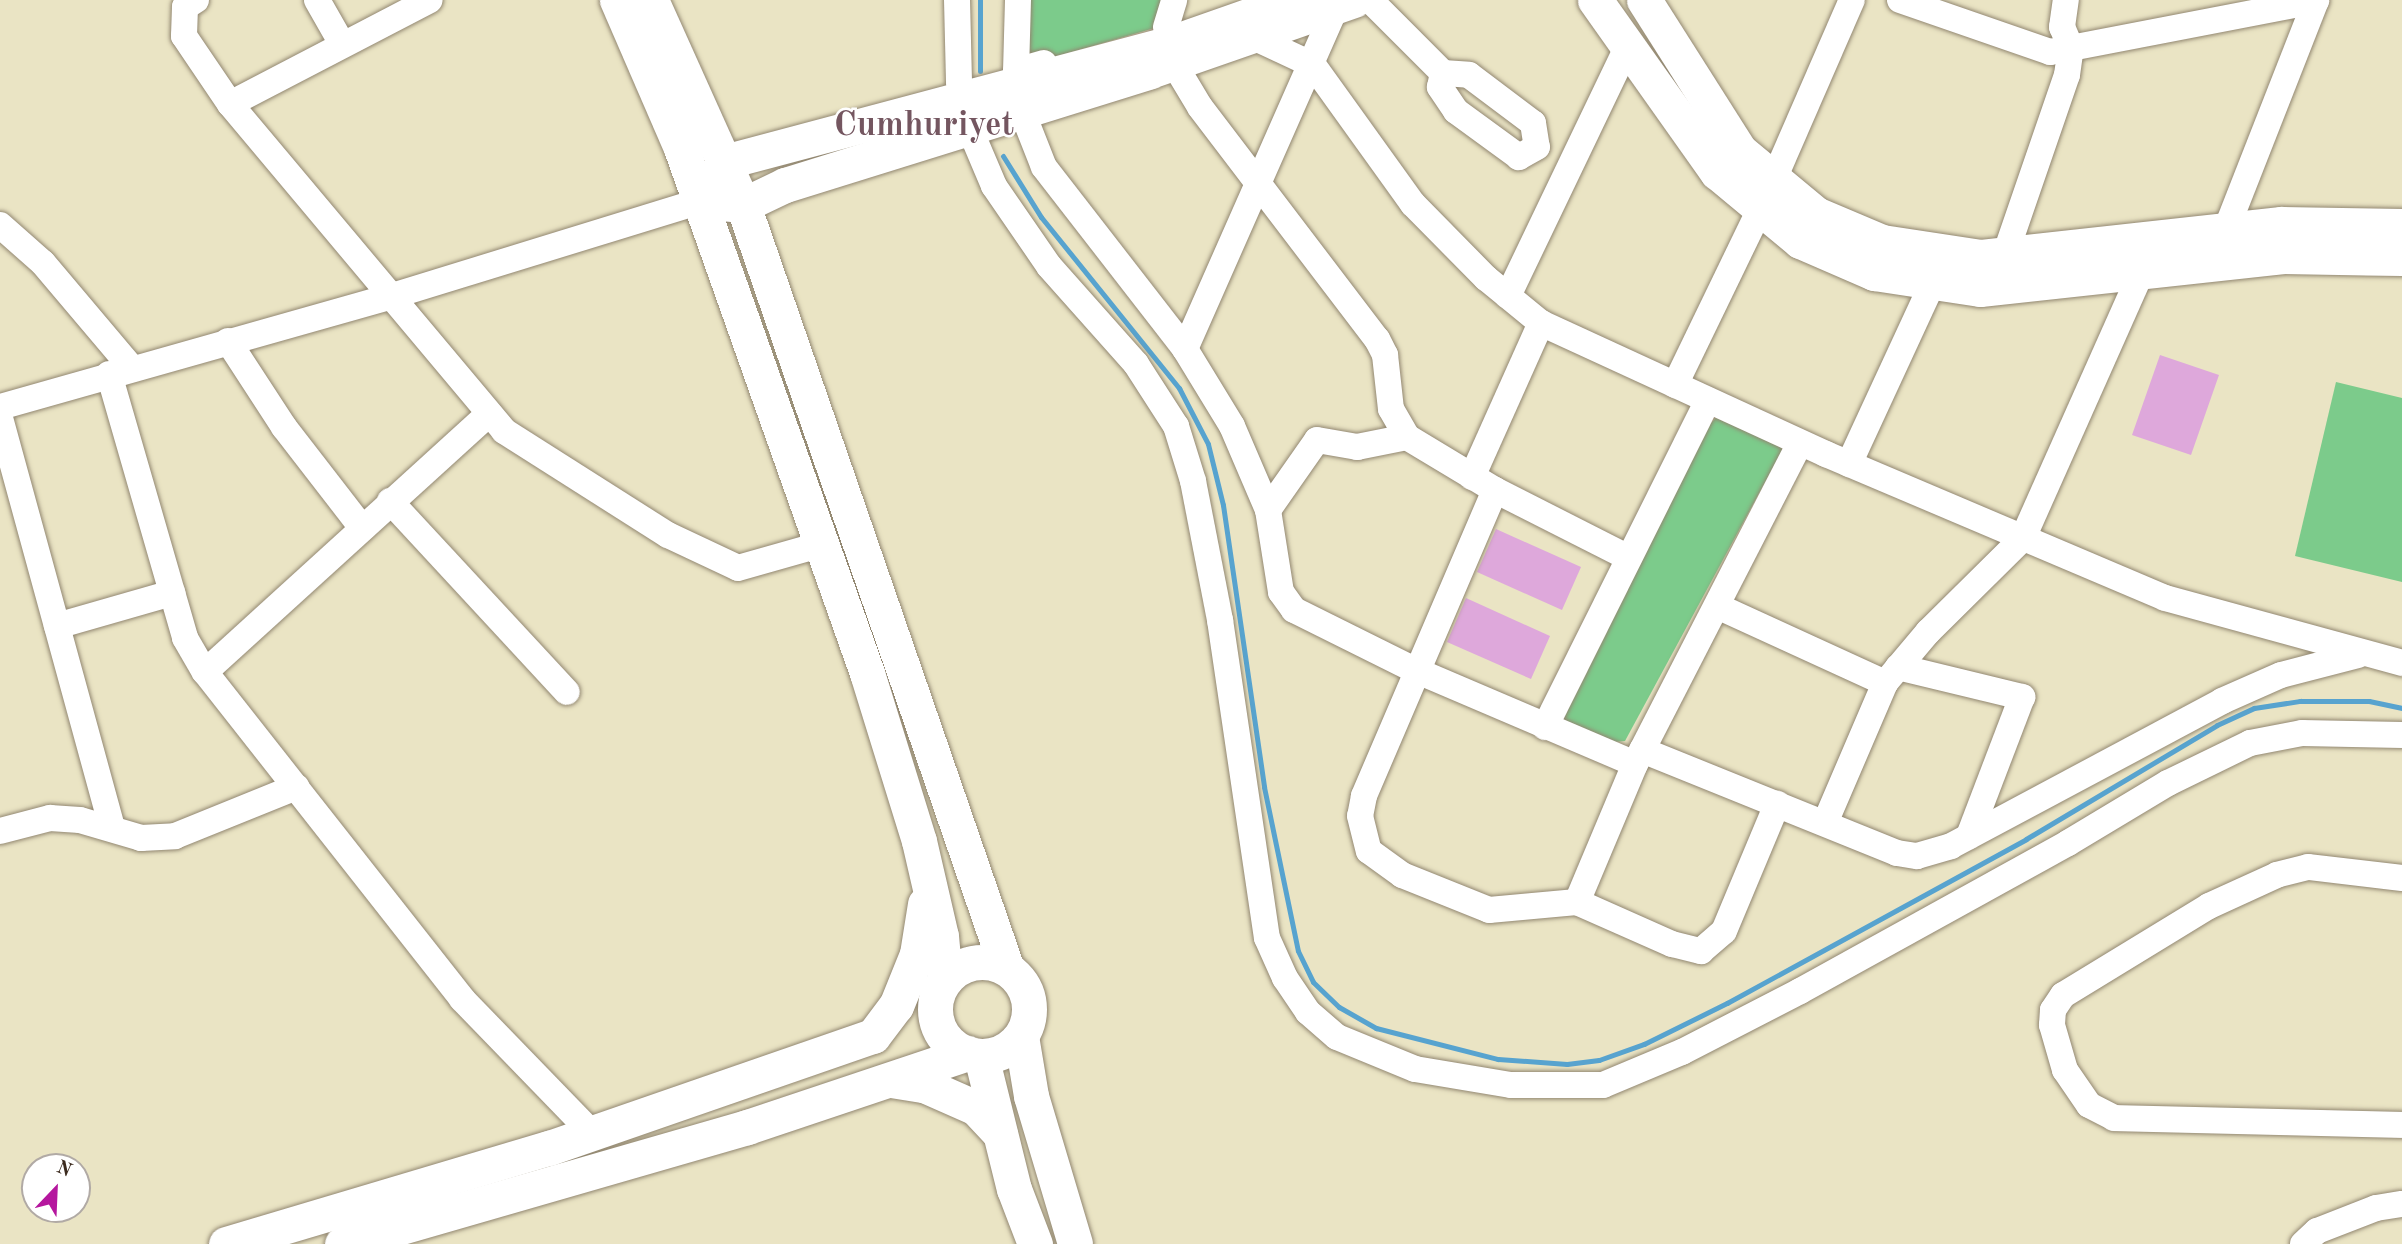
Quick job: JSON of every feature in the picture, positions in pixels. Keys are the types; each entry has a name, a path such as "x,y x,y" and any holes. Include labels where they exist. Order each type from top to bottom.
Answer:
{"main road":[{"path":"617,0 700,201 867,673 929,884 940,989 938,1026 945,1038 974,1055 1000,1134 1014,1189 1035,1244"},
{"path":"342,1244 415,1234 891,1080 1010,1047 1020,1036 1029,1007 1026,992 1007,968 743,205 651,0"},
{"path":"700,201 743,205 967,113 1017,89 1171,43 1293,0"},
{"path":"1573,0 1613,24 1717,172 1882,242 1981,257 2281,225 2402,226"},
{"path":"1644,0 1767,194 1800,241 1874,273 1980,289 2283,256 2402,258"},
{"path":"1017,89 1173,62 1345,3"},
{"path":"700,201 725,162 967,113"},
{"path":"873,1036 896,1006 917,954 929,884"},
{"path":"226,1244 592,1133 873,1036 940,989 967,964 994,963 1007,968"},
{"path":"1020,1036 1043,1144 1075,1244"},
{"path":"891,1080 924,1085 976,1108 1000,1134"}],"street":[{"path":"196,0 185,7 184,36 230,104 505,431 572,477 668,535 738,568 823,544"},
{"path":"317,0 341,42"},
{"path":"230,104 341,42 429,0"},
{"path":"957,0 958,71 967,113 994,186 1034,243 1136,364 1176,426 1193,481 1220,621 1268,937 1285,978 1308,1012 1337,1037 1415,1069 1511,1084 1603,1085 1682,1052 1800,991 2068,843 2168,783 2250,743 2302,733 2402,734"},
{"path":"1018,0 1017,89 1044,167 1185,349 1232,426 1268,510 1281,592 1294,610 1415,670 1545,727 1777,804 1897,853 1917,856 1969,836 2222,701 2281,676 2362,654"},
{"path":"1166,27 1174,0"},
{"path":"1017,89 1166,27 1261,0"},
{"path":"1370,0 1443,73"},
{"path":"1675,385 1767,194 1852,0"},
{"path":"1900,0 2050,52 2316,0"},
{"path":"2005,255 2067,75 2071,48 2062,27 2066,0"},
{"path":"2226,230 2316,0"},
{"path":"1185,349 1257,178 1345,3"},
{"path":"1508,296 1613,24"},
{"path":"1251,36 1313,65 1413,204 1508,296 1541,323 1800,443 2165,598 2402,663"},
{"path":"1173,62 1200,107 1257,178 1377,339 1385,355 1391,409 1407,436 1495,490 1629,558"},
{"path":"0,407 392,296 700,201"},
{"path":"0,225 43,263 120,371 172,593 185,638 205,672 462,999 592,1133"},
{"path":"1825,823 1892,675 2023,538 2157,238"},
{"path":"1849,464 1933,282"},
{"path":"1472,477 1541,323"},
{"path":"228,341 284,426 362,528"},
{"path":"1545,727 1708,400"},
{"path":"205,672 390,501 489,414"},
{"path":"0,418 112,828"},
{"path":"1268,510 1317,440 1356,447 1407,436"},
{"path":"1577,902 1638,757 1800,443"},
{"path":"1495,490 1415,670 1364,796 1360,816 1369,852 1402,876 1489,910 1577,902 1672,944 1701,951 1724,931 1777,804"},
{"path":"390,501 568,692"},
{"path":"57,626 172,593"},
{"path":"1717,606 1892,675 2022,697 1969,836"},
{"path":"0,831 50,818 112,828 141,838 175,836 296,787"},
{"path":"2402,878 2308,867 2277,875 2209,906 2063,995 2053,1010 2052,1025 2065,1070 2089,1105 2114,1118 2402,1125"},
{"path":"2304,1244 2317,1231 2335,1223 2376,1208 2402,1204"}],"green space":[{"path":"1019,0 1173,0 1165,25 1020,67"},
{"path":"2336,382 2402,398 2402,582 2295,556"},
{"path":"1716,418 1784,447 1625,741 1613,742 1565,723 1560,716 1707,427"}],"building":[{"path":"2160,355 2219,375 2191,455 2132,435"},
{"path":"1496,529 1581,567 1562,610 1477,572"},
{"path":"1466,598 1550,636 1531,679 1447,642"}],"waterway":[{"path":"980,0 980,71"},
{"path":"1003,156 1041,217 1179,388 1208,444 1223,505 1264,787 1298,951 1313,982 1339,1007 1376,1028 1498,1059 1567,1064 1599,1060 1644,1044 1727,1003 2026,839 2217,725 2254,708 2300,701 2369,701 2402,708"}],"district":[{"name":"Cumhuriyet","path":"924,126"}]}
